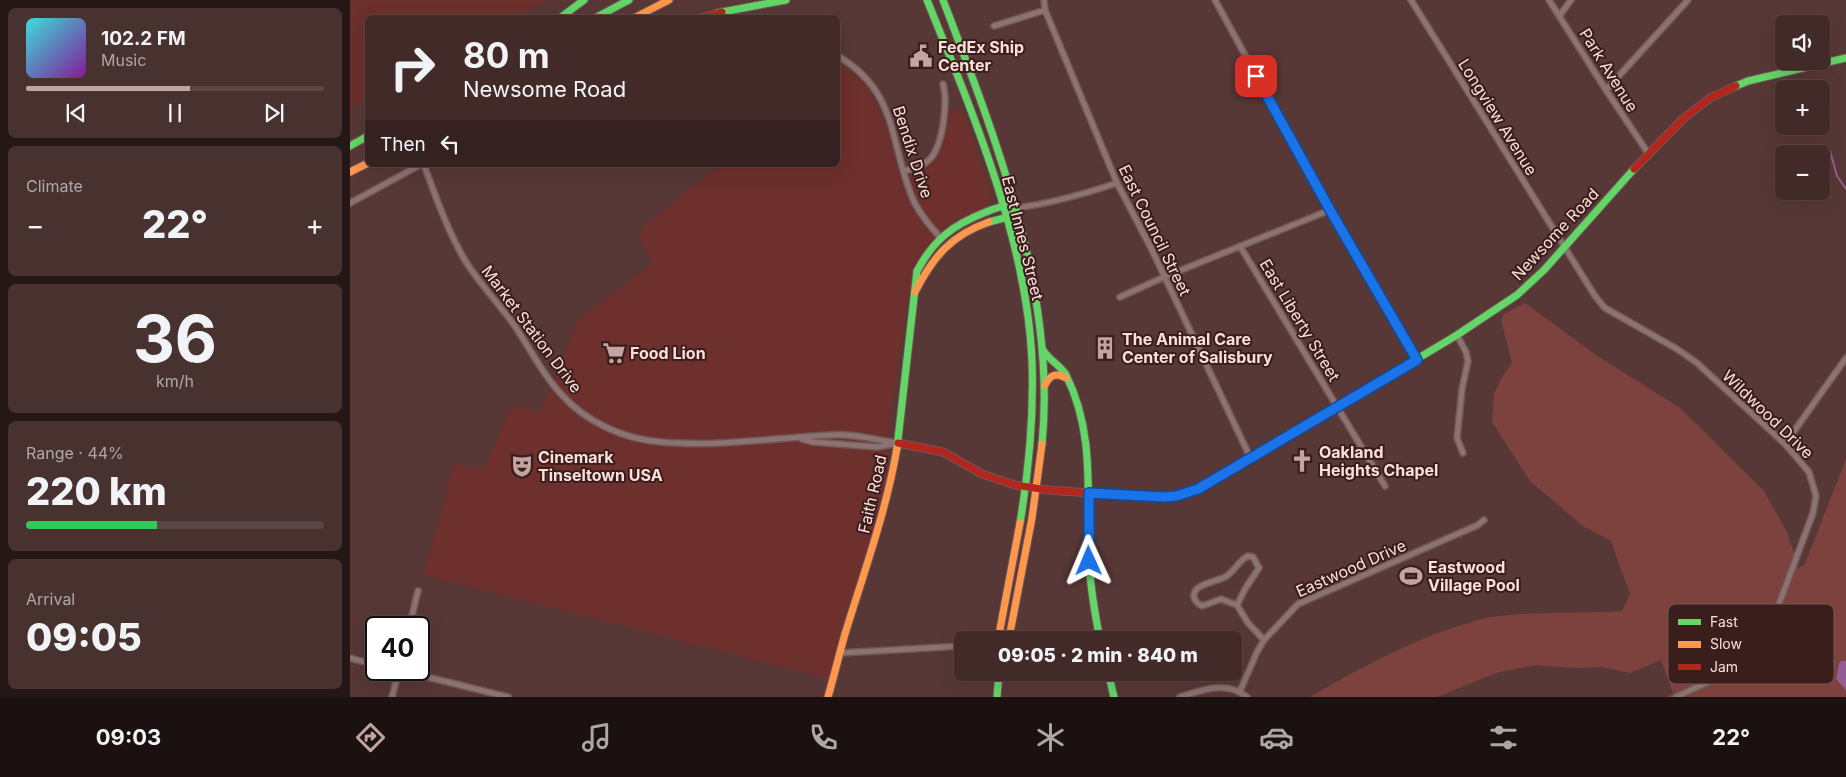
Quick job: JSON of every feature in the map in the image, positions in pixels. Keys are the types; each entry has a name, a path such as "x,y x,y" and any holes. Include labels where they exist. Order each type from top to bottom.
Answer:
{"main road":[{"path":"564,15 584,0"},
{"path":"600,15 629,0"},
{"path":"640,15 669,0"},
{"path":"710,15 768,0"},
{"path":"717,13 786,0"},
{"name":"East Innes Street","path":"927,0 978,131 1003,206 1022,279 1032,355 1034,415 1025,487 1001,631"},
{"name":"East Innes Street","path":"943,0 971,76 1021,227 1032,275 1043,350 1045,390 1044,433 1010,631"},
{"name":"Newsome Road","path":"1025,487 1153,497 1176,496 1205,486 1417,360 1517,295 1544,270 1648,153 1701,104 1722,91 1748,81 1846,58"},
{"path":"350,146 365,138"},
{"path":"350,172 365,164"},
{"path":"1003,206 1008,205 1015,208"},
{"name":"Faith Road","path":"828,697 884,512 893,476 918,268 940,237 963,221 1003,206"},
{"name":"Faith Road","path":"915,292 931,262 947,245 965,232 1012,216 1015,208"},
{"path":"1043,350 1048,358 1063,370 1084,425 1089,493 1089,561 1098,631"},
{"path":"1045,390 1047,380 1052,375 1059,374 1066,378"},
{"name":"Market Station Drive","path":"898,443 943,452 982,474 1025,487"},
{"path":"997,697 998,681"},
{"path":"1110,681 1114,697"}],"street":[{"name":"East Council Street","path":"1044,0 1045,10 1118,184 1251,459"},
{"path":"1215,0 1330,210 1417,360"},
{"name":"Longview Avenue","path":"1411,0 1564,248"},
{"name":"Park Avenue","path":"1549,0 1648,153"},
{"path":"1560,15 1571,0"},
{"path":"1606,90 1688,0"},
{"path":"994,26 1045,10"},
{"name":"Bendix Drive","path":"840,57 867,79 881,98 890,120 904,172 917,206 940,237"},
{"path":"904,172 925,164 936,150 945,103 943,84"},
{"path":"350,203 418,167"},
{"name":"Market Station Drive","path":"423,167 452,235 469,267 515,327 560,393 579,412 616,433 659,442 680,443 797,437 813,442 877,447 898,443"},
{"path":"1015,208 1032,206 1118,184"},
{"path":"1120,297 1164,277 1330,210"},
{"name":"East Liberty Street","path":"1240,246 1385,486"},
{"name":"Wildwood Drive","path":"1564,248 1594,296 1605,308 1697,362 1785,444 1809,472 1816,496 1813,513 1779,604"},
{"path":"1457,335 1466,352 1468,361 1462,389 1457,438 1463,453"},
{"path":"1785,444 1846,358"},
{"name":"Eastwood Drive","path":"1240,691 1254,657 1264,640 1298,604 1478,525 1483,521"},
{"path":"1237,605 1259,568 1253,557 1248,556 1242,559 1226,576 1197,588 1194,593 1194,599 1202,606 1221,599 1237,605 1248,623 1264,640"},
{"path":"412,616 418,591"},
{"path":"840,653 954,646"},
{"path":"350,658 365,661"},
{"path":"430,678 508,697"},
{"path":"392,697 396,681"},
{"name":"Wildwood Drive","path":"1676,697 1704,684"},
{"path":"1180,697 1212,687 1240,691 1247,697"}],"shaded area":[{"path":"350,0 547,0 521,15 365,15 365,100 350,109"},
{"path":"840,63 861,80 875,99 886,124 900,176 922,170 937,158 943,145 948,111 962,108 992,196 985,207 952,225 917,265 913,276 907,303 890,422 884,493 829,679 424,575 453,463 484,468 512,404 540,413 577,321 652,263 640,241 643,226 717,167 840,167"},
{"path":"1525,303 1596,355 1680,408 1764,491 1787,532 1799,568 1805,564 1846,459 1846,697 1666,697 1673,693 1670,684 1834,684 1834,604 1668,604 1668,679 1661,660 1630,673 1601,667 1572,668 1536,665 1499,672 1437,697 1310,697 1403,647 1481,619 1524,614 1622,611 1630,594 1611,541 1583,526 1530,481 1492,422 1494,394 1502,377 1512,363 1501,320 1504,314"},
{"path":"1841,661 1846,661 1846,690 1836,679"}],"waterway":[{"path":"1830,151 1837,176 1846,189"}],"traffic: fast":[{"path":"564,15 584,0"},
{"path":"601,15 629,0"},
{"path":"717,13 786,0"},
{"path":"927,0 979,131 1008,223 1020,269 1028,315 1032,361 1030,442 1020,523"},
{"path":"943,0 1002,162 1031,274 1040,330 1044,387 1042,444"},
{"path":"1736,86 1748,81 1846,58"},
{"path":"350,146 365,138"},
{"path":"1392,374 1457,335 1517,295 1544,270 1634,169"},
{"path":"897,448 917,271 930,250 954,228 974,217 997,208 1004,206 1015,208 1012,216 989,222"},
{"path":"1043,350 1066,375 1082,420 1088,466 1090,570 1098,631"},
{"path":"997,697 998,681"},
{"path":"1110,681 1114,697"}],"traffic: slow":[{"path":"640,15 669,0"},
{"path":"350,172 365,164"},
{"path":"915,292 929,268 944,249 964,234 989,222"},
{"path":"1090,493 1159,497 1177,496 1198,489 1392,374"},
{"path":"1045,385 1049,379 1056,375 1066,378"},
{"path":"1010,631 1032,518 1042,444"},
{"path":"828,697 845,634 881,519 897,448"},
{"path":"1001,631 1020,523"}],"traffic: jam":[{"path":"711,15 722,12"},
{"path":"1634,169 1684,118 1710,98 1736,86"},
{"path":"898,443 943,452 982,474 1015,485 1090,493"}],"place":[{"name":"FedEx Ship Center","path":"921,56"},
{"name":"The Animal Care Center of Salisbury","path":"1105,348"},
{"name":"Food Lion","path":"614,353"},
{"name":"Oakland Heights Chapel","path":"1302,461"},
{"name":"Cinemark Tinseltown USA","path":"522,466"},
{"name":"Eastwood Village Pool","path":"1411,576"}],"route":[{"path":"1089,561 1089,493 1164,497 1185,494 1198,489 1417,360 1330,210 1256,76"}]}
